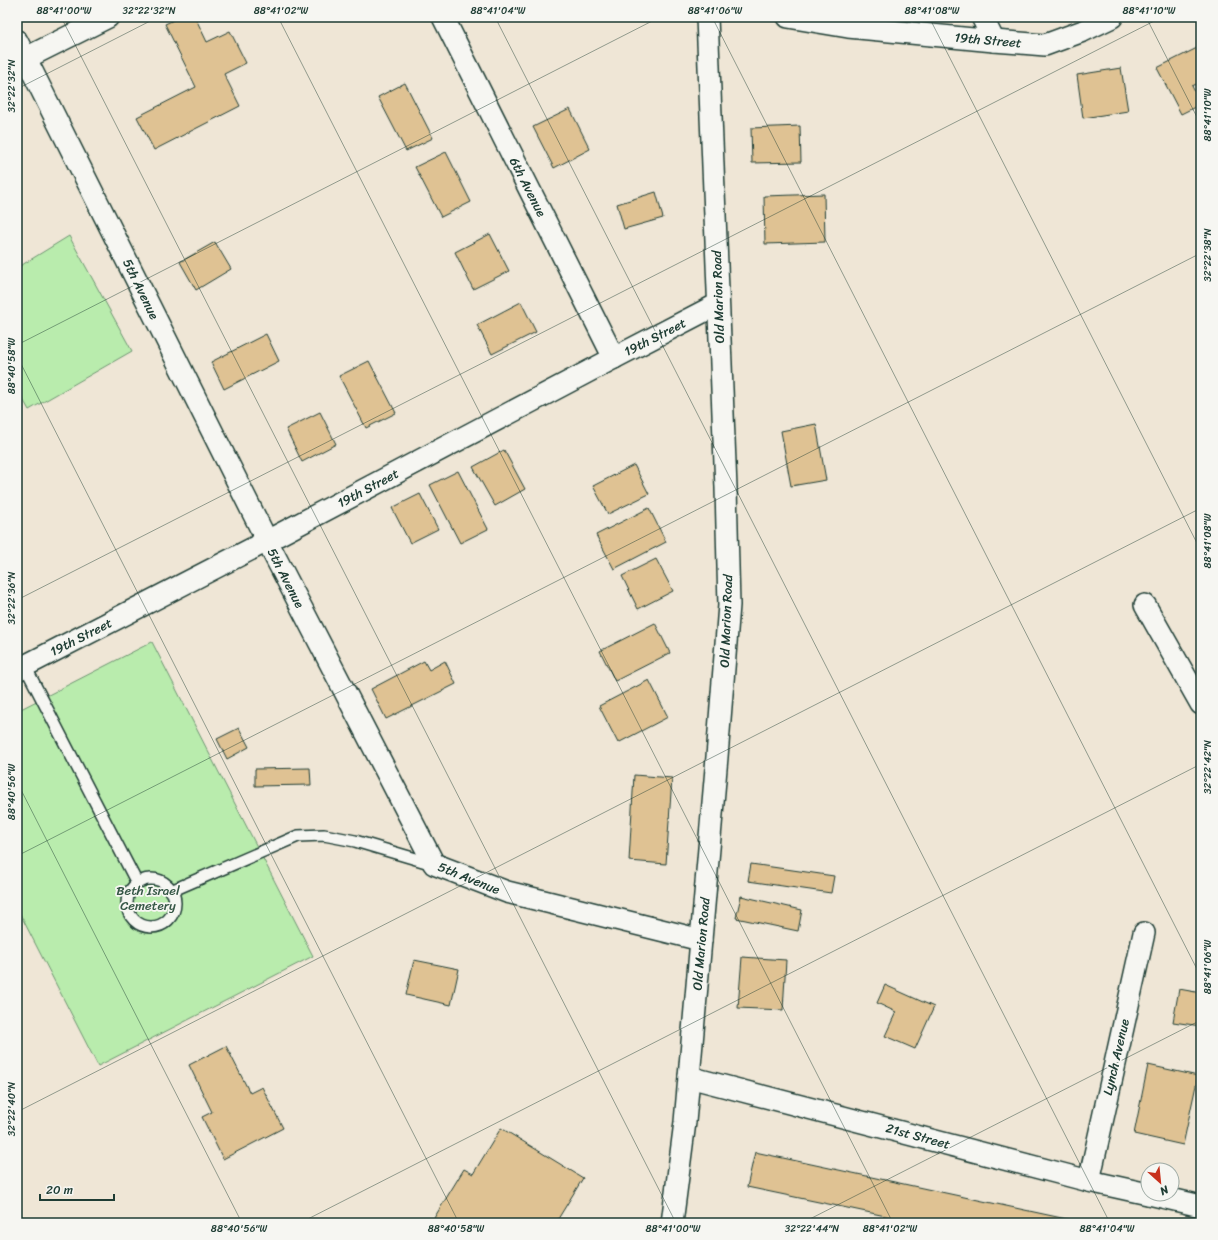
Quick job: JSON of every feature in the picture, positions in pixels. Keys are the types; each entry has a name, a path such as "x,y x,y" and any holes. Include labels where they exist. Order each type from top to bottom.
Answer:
{"street":[{"path":"21,49 108,17"},
{"name":"6th Avenue","path":"443,17 614,358"},
{"name":"Old Marion Road","path":"672,1223 685,1122 729,605 726,488 707,17"},
{"name":"19th Street","path":"788,17 848,27 1045,45 1083,31 1112,17"},
{"path":"982,17 994,41"},
{"name":"5th Avenue","path":"21,49 266,542 434,864 507,892 701,940"},
{"name":"19th Street","path":"21,668 266,542 718,304"},
{"path":"1145,605 1201,704"},
{"name":"Lynch Avenue","path":"1089,1180 1144,933"},
{"name":"21st Street","path":"689,1077 1140,1192"},
{"name":"21st Street","path":"1180,1201 1201,1206"}],"lane":[{"path":"21,668 137,883"},
{"path":"171,890 298,836 324,835 355,841 434,864"},
{"path":"145,879 152,879 160,881 171,890 174,898 174,906 170,917 161,924 145,926 132,918 128,911 128,895 137,883 145,879"}],"green space":[{"path":"69,236 132,351 29,410 17,389 17,268"},
{"name":"Beth Israel Cemetery","path":"152,642 313,956 98,1066 17,908 17,711"}],"building":[{"path":"180,17 195,17 207,42 230,31 246,63 224,74 240,106 154,150 137,117 196,87 165,24"},
{"path":"1201,46 1201,82 1192,86 1201,104 1181,114 1157,68"},
{"path":"1121,68 1128,111 1083,118 1077,75"},
{"path":"405,83 433,138 406,151 378,97"},
{"path":"570,109 590,149 554,168 533,127"},
{"path":"800,126 801,162 752,163 751,128"},
{"path":"446,152 471,202 441,217 415,167"},
{"path":"656,192 663,218 624,229 617,204"},
{"path":"824,194 825,242 765,244 764,196"},
{"path":"490,234 509,271 473,289 455,252"},
{"path":"215,242 231,269 196,290 180,262"},
{"path":"521,302 536,332 492,354 477,325"},
{"path":"266,334 279,361 224,389 211,362"},
{"path":"369,361 396,413 366,428 339,376"},
{"path":"320,412 336,444 302,462 286,429"},
{"path":"816,424 826,480 791,486 781,431"},
{"path":"504,450 525,489 495,506 473,467"},
{"path":"634,465 649,494 608,514 593,486"},
{"path":"458,471 488,529 460,543 430,485"},
{"path":"420,494 438,529 410,543 392,508"},
{"path":"649,508 666,542 614,569 596,535"},
{"path":"656,559 673,591 638,609 622,576"},
{"path":"655,623 670,653 615,681 600,651"},
{"path":"424,661 429,670 445,661 456,684 386,719 371,689"},
{"path":"649,680 668,717 618,743 599,706"},
{"path":"239,728 249,747 227,759 217,739"},
{"path":"310,768 311,785 255,786 255,769"},
{"path":"634,775 672,778 666,864 629,861"},
{"path":"751,864 834,876 831,893 748,881"},
{"path":"741,896 802,910 798,931 736,918"},
{"path":"742,957 786,960 783,1010 738,1008"},
{"path":"414,960 459,969 451,1005 406,995"},
{"path":"885,985 934,1007 915,1049 885,1036 896,1012 877,1003"},
{"path":"1179,989 1201,993 1201,1026 1173,1022"},
{"path":"226,1046 250,1093 262,1087 283,1128 223,1159 202,1117 212,1112 189,1065"},
{"path":"1148,1065 1198,1076 1183,1145 1134,1134"},
{"path":"501,1128 583,1178 558,1219 565,1223 431,1223 464,1169 473,1174"},
{"path":"755,1152 1085,1223 919,1223 747,1187"}]}
